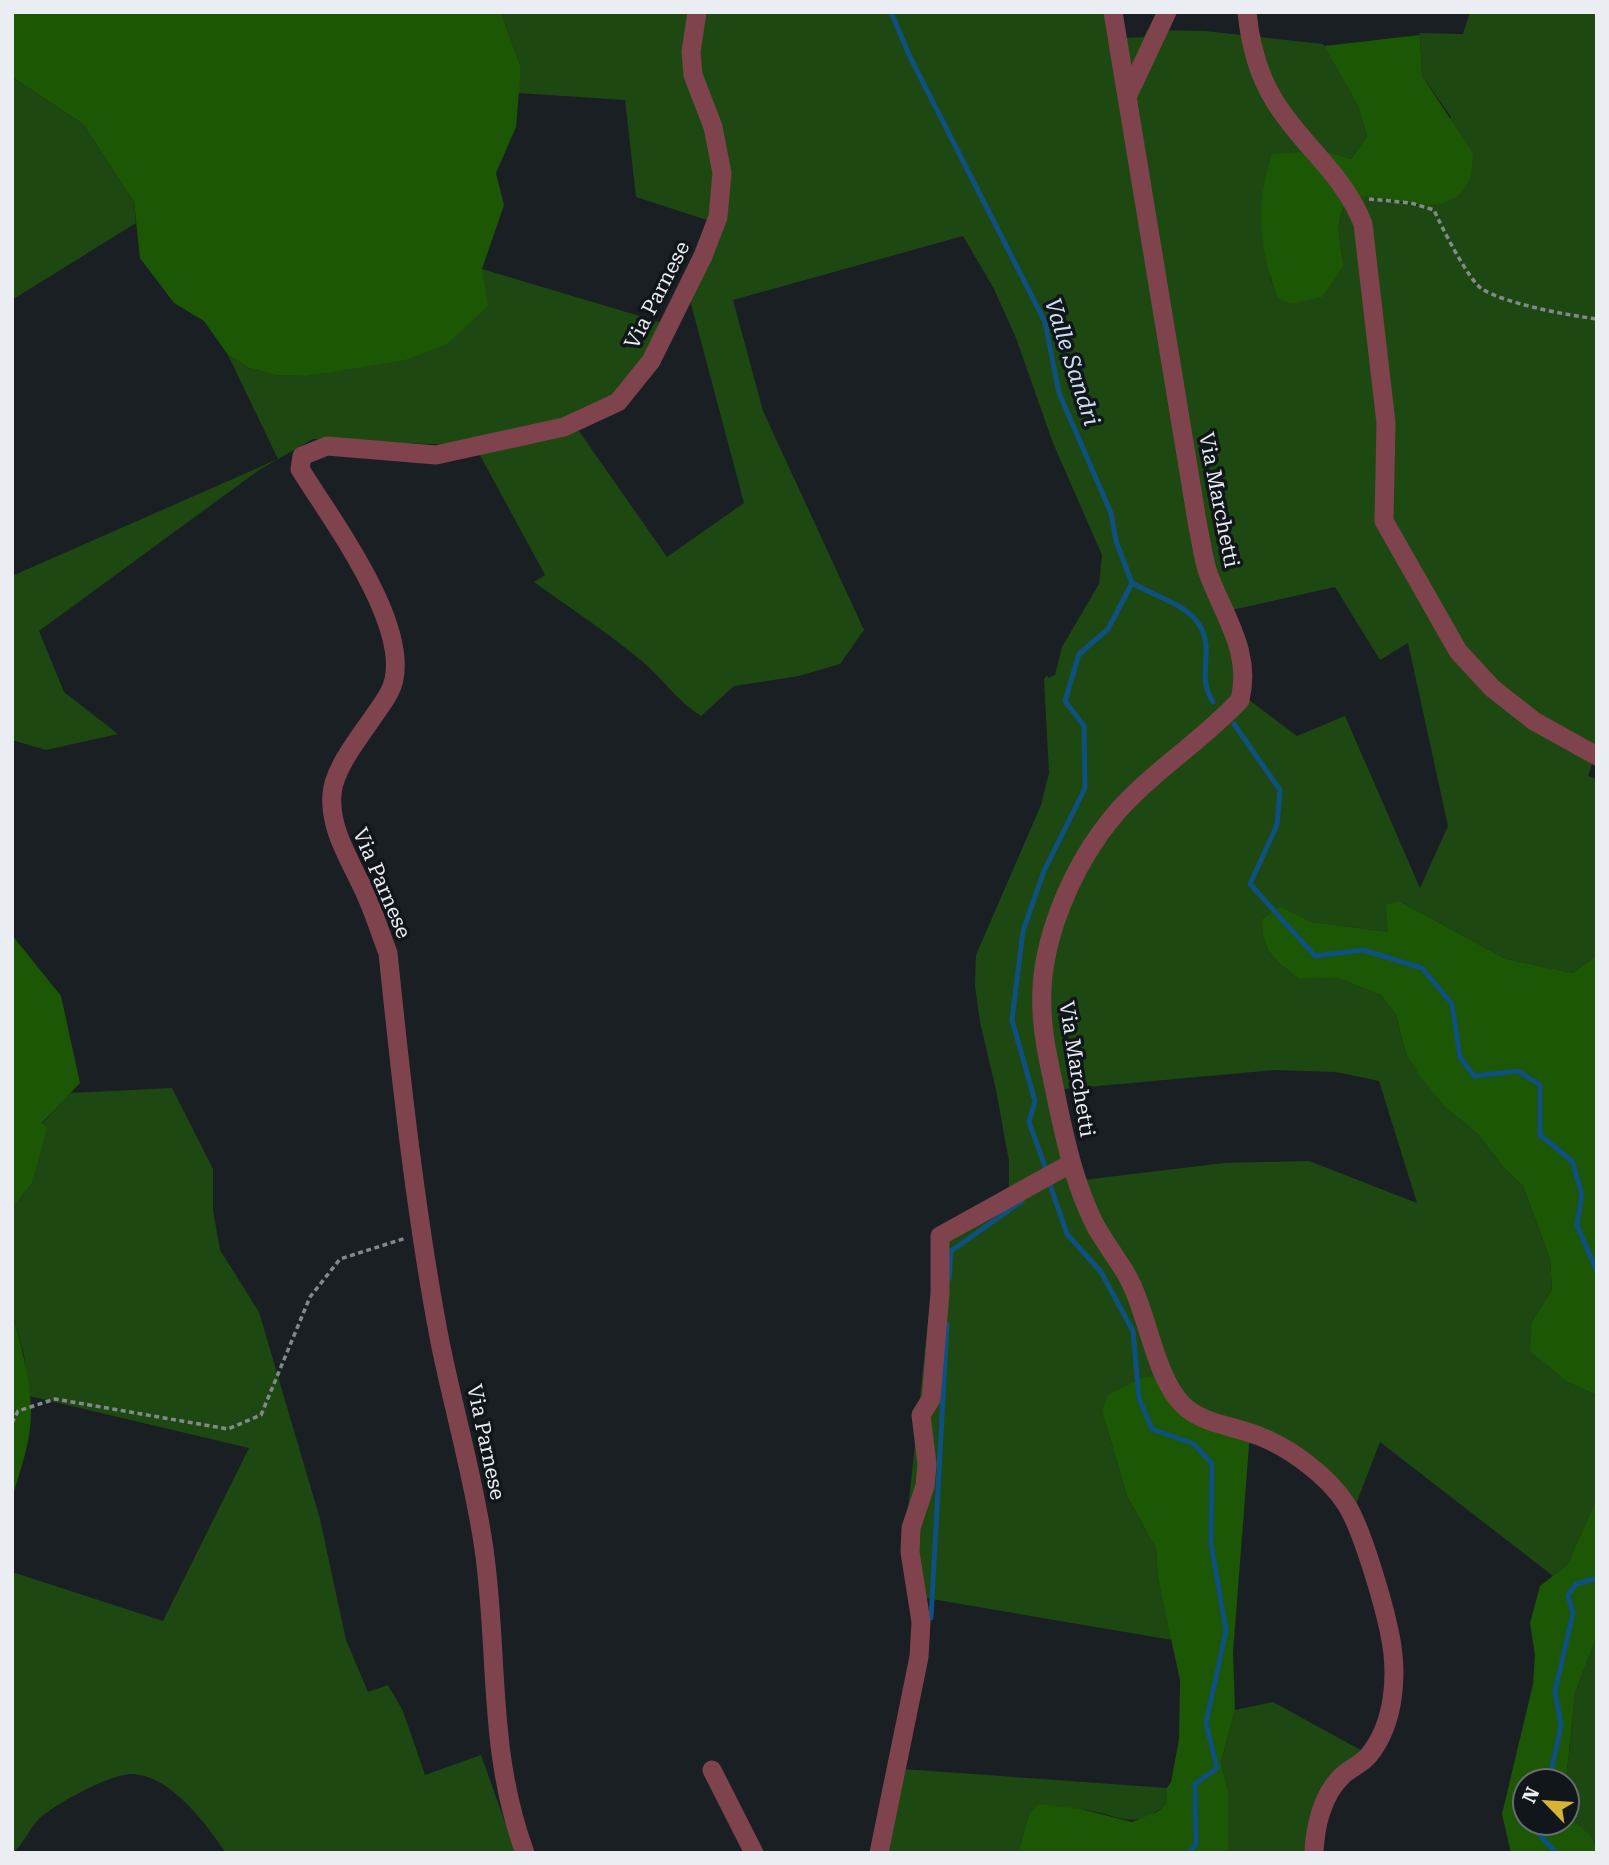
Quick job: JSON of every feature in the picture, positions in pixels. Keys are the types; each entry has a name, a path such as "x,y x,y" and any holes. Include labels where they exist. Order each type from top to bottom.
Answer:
{"street":[{"name":"Via Parnese","path":"526,1853 506,1789 497,1741 484,1552 473,1488 440,1341 388,953 367,896 335,828 332,792 349,753 391,690 396,647 374,589 300,469 302,456 327,446 436,455 564,427 618,402 651,361 703,256 718,217 722,173 713,127 694,75 691,52 697,12"},
{"name":"Via Marchetti","path":"1113,12 1200,537 1207,568 1242,655 1246,677 1240,700 1222,719 1165,766 1105,828 1082,865 1059,916 1044,969 1044,1039 1062,1168 1137,1295 1167,1384 1182,1404 1195,1414 1261,1437 1292,1453 1346,1502 1357,1525 1390,1633 1395,1665 1393,1691 1380,1740 1367,1758 1341,1776 1329,1793 1315,1835 1314,1853"},
{"path":"1127,97 1167,12"},
{"path":"1247,12 1258,68 1275,102 1353,198 1363,224 1386,423 1384,521 1458,651 1492,688 1534,721 1597,756"},
{"path":"879,1853 919,1657 920,1622 910,1552 911,1528 925,1486 927,1464 921,1415 931,1399 940,1293 940,1236 1062,1168"},
{"path":"712,1770 754,1853"}],"path":[{"path":"1353,198 1411,203 1434,210 1446,235 1480,288 1553,313 1597,319"},
{"path":"12,1423 18,1411 55,1399 228,1429 261,1415 310,1297 340,1259 396,1238 424,1236"}],"green space":[{"path":"12,12 501,12 521,68 516,127 496,173 504,205 482,269 488,306 447,344 405,360 307,376 275,375 249,368 228,355 204,321 174,303 140,258 134,202 83,124 12,77"},
{"path":"501,12 1115,12 1121,38 1144,37 1147,30 1205,31 1323,44 1358,106 1367,136 1351,159 1325,151 1270,277 1277,296 1291,304 1344,265 1339,221 1350,197 1361,195 1417,206 1451,117 1422,76 1420,33 1463,34 1470,12 1597,12 1597,750 1588,776 1597,779 1597,955 1573,973 1506,959 1399,901 1388,932 1312,922 1280,906 1262,919 1264,940 1271,954 1299,979 1338,978 1381,995 1396,1015 1406,1054 1447,1109 1477,1133 1503,1167 1523,1186 1550,1259 1552,1289 1532,1322 1569,1383 1597,1395 1597,1498 1567,1565 1553,1576 1380,1442 1351,1517 1281,1448 1102,1411 1127,1496 1156,1549 1158,1579 1172,1640 908,1595 907,1519 937,1237 1009,1189 1009,1161 980,1022 975,986 976,955 1041,805 1049,773 1044,679 1047,675 1048,678 1055,675 1062,647 1099,584 1102,555 1053,443 1016,338 994,289 963,236 733,300 763,411 864,630 840,664 799,676 734,686 701,716 685,704 642,661 534,582 545,575 475,446 313,439 259,470 39,631 64,692 118,734 46,750 12,740 12,576 278,459 228,355 249,368 275,375 307,376 344,369 482,269 673,326 646,374 574,424 667,557 744,503 690,300 712,253 713,222 636,197 625,100 518,93 521,68","holes":["1335,587 1380,660 1408,643 1448,826 1420,888 1345,716 1297,736 1240,693 1223,612","1275,1070 1336,1072 1379,1081 1417,1203 1309,1161 1224,1163 1075,1181 1054,1090"]},
{"path":"1420,35 1422,76 1473,153 1469,181 1459,195 1446,202 1430,205 1364,196 1350,197 1339,221 1344,265 1322,297 1290,304 1277,297 1263,243 1261,208 1272,154 1325,151 1351,159 1367,136 1358,106 1324,46"},
{"path":"12,77 83,124 134,202 136,223 12,300"},
{"path":"1399,901 1506,959 1573,973 1597,955 1597,1395 1569,1383 1530,1351 1532,1322 1552,1289 1550,1259 1523,1186 1503,1167 1477,1133 1447,1109 1423,1080 1406,1054 1396,1015 1381,995 1338,978 1299,979 1276,960 1264,940 1262,919 1280,906 1312,922 1388,932 1386,905"},
{"path":"12,935 61,996 80,1083 42,1123 47,1128 32,1183 12,1209"},
{"path":"172,1088 213,1169 213,1210 220,1250 259,1312 320,1519 346,1640 368,1692 388,1685 403,1711 425,1775 481,1755 516,1853 226,1853 199,1816 175,1793 148,1777 134,1774 100,1783 50,1810 38,1820 12,1853 12,1572 163,1621 249,1448 29,1396 24,1355 12,1312 12,1209 32,1183 42,1124 70,1093"},
{"path":"12,1312 27,1371 31,1419 28,1442 12,1498"},
{"path":"1163,1375 1179,1403 1250,1433 1233,1653 1235,1710 1221,1762 1228,1791 1228,1851 1018,1853 1029,1814 1039,1804 1081,1809 1132,1822 1157,1812 1167,1803 1167,1788 1171,1782 1179,1739 1180,1680 1158,1579 1156,1549 1127,1496 1102,1411 1108,1395 1142,1378"},
{"path":"1597,1498 1597,1636 1575,1693 1567,1767 1513,1767 1533,1684 1535,1655 1530,1623 1540,1586 1567,1565"},
{"path":"1597,1636 1597,1844 1581,1830 1581,1767 1567,1767 1575,1693"},
{"path":"1273,1702 1366,1753 1333,1785 1313,1853 1227,1853 1228,1791 1221,1762 1235,1710"},
{"path":"903,1769 1167,1788 1167,1803 1155,1813 1134,1820 1079,1809 1029,1814 1018,1853 886,1853"},
{"path":"1511,1776 1511,1837 1581,1837 1581,1827 1594,1841 1597,1853 1511,1853 1502,1814"}],"waterway":[{"name":"Valle Sandri","path":"891,12 910,57 1045,322 1059,393 1111,513 1116,541 1132,583 1184,609 1201,627 1205,640 1206,685 1213,702"},
{"path":"1047,1172 1029,1122 1035,1101 1012,1020 1023,931 1044,871 1085,788 1084,726 1065,701 1079,654 1108,629 1132,583"},
{"name":"Valle Sandri","path":"1234,724 1280,790 1277,825 1250,884 1315,956 1363,950 1422,968 1452,1004 1460,1057 1474,1076 1518,1071 1540,1085 1540,1135 1572,1161 1582,1194 1577,1225 1597,1272"},
{"path":"1049,1182 1067,1234 1101,1272 1133,1331 1139,1398 1152,1429 1194,1444 1212,1464 1211,1543 1226,1631 1206,1723 1217,1768 1195,1784 1196,1844 1189,1853"},
{"path":"949,1279 951,1251 1022,1201"},
{"path":"931,1618 947,1324"},
{"path":"1552,1767 1561,1726 1555,1691 1573,1613 1568,1596 1576,1584 1597,1578"},
{"path":"1542,1837 1556,1853"}]}
